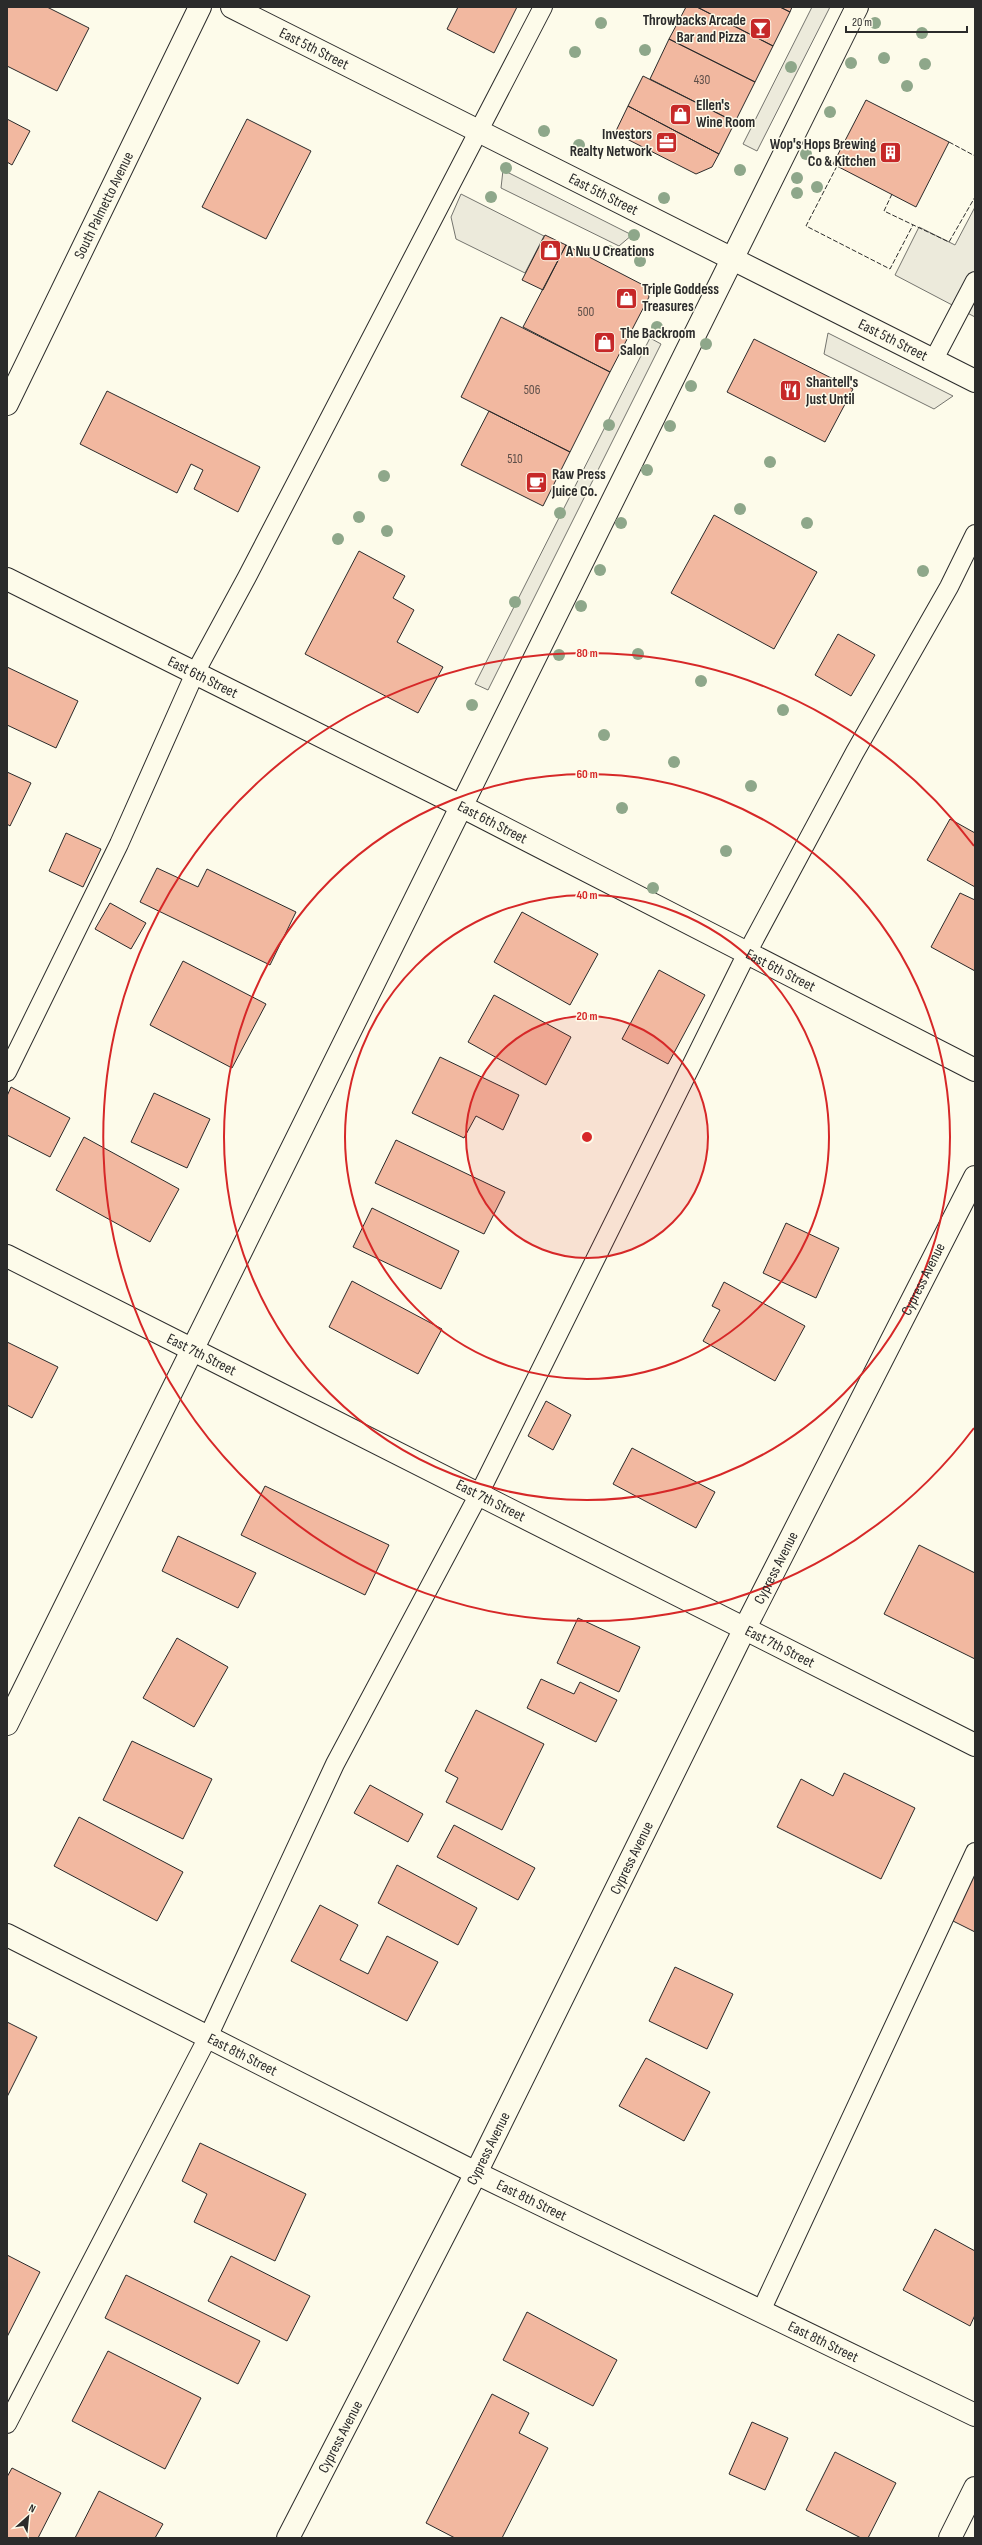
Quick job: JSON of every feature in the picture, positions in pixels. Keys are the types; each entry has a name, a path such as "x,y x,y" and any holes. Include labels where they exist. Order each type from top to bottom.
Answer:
{"street":[{"name":"South Palmetto Avenue","path":"7,404 200,7"},
{"name":"East 5th Street","path":"232,7 975,381"},
{"path":"7,1724 857,7"},
{"name":"East 6th Street","path":"7,579 461,806 975,1070"},
{"name":"Cypress Avenue","path":"288,2538 476,2172 745,1628 975,1177"},
{"name":"East 7th Street","path":"7,1256 193,1348 975,1745"},
{"name":"East 8th Street","path":"7,1935 476,2172 975,2415"},
{"path":"950,2538 975,2488"}],"lane":[{"path":"7,1072 119,844 195,673 543,7"},
{"path":"933,361 975,281"},
{"path":"7,2424 208,2037 335,1764 479,1494 747,953 854,752 949,587 975,534"},
{"path":"761,2311 975,1852"}],"shaded area":[{"path":"812,7 830,7 757,151 743,144"},
{"path":"503,170 632,235 619,246 501,188"},
{"path":"461,194 544,236 525,273 456,239 451,217"},
{"path":"975,207 975,317 895,275 919,227 955,245"},
{"path":"828,333 953,396 934,409 824,354"},
{"path":"650,338 661,344 488,690 475,684"}],"building":[{"path":"7,7 47,7 89,28 57,91 7,66"},
{"path":"458,7 517,7 494,53 447,29"},
{"path":"686,7 697,7 773,46 755,82 669,39"},
{"name":"Throwbacks Arcade Bar and Pizza","path":"697,7 780,7 790,12 773,46"},
{"path":"780,7 792,7 790,12"},
{"path":"669,39 755,82 735,122 650,79"},
{"name":"Ellen's Wine Room","path":"643,76 735,122 719,154 628,106"},
{"name":"Wop's Hops Brewing Co & Kitchen","path":"866,100 949,142 916,207 833,164"},
{"name":"Investors Realty Network","path":"628,106 719,154 712,167 696,174 615,133"},
{"path":"7,119 30,131 12,165 7,162"},
{"path":"247,119 311,151 266,239 202,207"},
{"path":"545,235 566,245 543,290 522,280"},
{"path":"566,245 645,286 649,297 610,372 523,327"},
{"path":"501,317 610,372 570,452 461,397"},
{"name":"Shantell's Just Until","path":"754,339 853,389 825,442 727,392"},
{"path":"107,391 260,467 238,512 194,489 203,470 191,464 177,493 80,444"},
{"path":"489,411 570,452 543,506 461,465"},
{"path":"714,515 817,572 774,649 671,593"},
{"path":"359,551 405,576 393,598 414,610 397,642 443,667 418,713 305,654"},
{"path":"838,634 875,655 851,696 815,675"},
{"path":"7,667 78,701 56,748 7,725"},
{"path":"7,772 31,783 10,826 7,824"},
{"path":"950,819 975,833 975,887 927,860"},
{"path":"66,833 101,849 83,887 49,871"},
{"path":"157,868 198,887 207,869 296,912 270,965 140,902"},
{"path":"960,893 975,900 975,971 931,947"},
{"path":"110,903 146,923 131,949 95,929"},
{"path":"522,912 598,954 570,1005 494,962"},
{"path":"183,961 266,1004 232,1068 150,1025"},
{"path":"659,970 705,995 668,1064 622,1039"},
{"path":"494,995 571,1037 546,1085 468,1042"},
{"path":"440,1057 519,1095 503,1130 476,1116 464,1138 412,1113"},
{"path":"11,1087 70,1118 50,1157 7,1135 7,1096"},
{"path":"154,1093 210,1119 187,1168 131,1142"},
{"path":"84,1137 179,1189 150,1242 56,1190"},
{"path":"396,1140 505,1192 484,1234 375,1183"},
{"path":"372,1208 459,1251 441,1289 353,1247"},
{"path":"786,1223 839,1248 816,1298 763,1273"},
{"path":"352,1281 442,1329 418,1374 329,1327"},
{"path":"724,1282 805,1326 775,1381 703,1341 720,1310 712,1306"},
{"path":"7,1342 58,1367 32,1418 7,1405"},
{"path":"546,1401 571,1415 553,1450 528,1436"},
{"path":"632,1448 715,1492 696,1528 613,1484"},
{"path":"265,1486 389,1545 365,1595 241,1535"},
{"path":"178,1536 256,1573 238,1608 162,1571"},
{"path":"919,1545 975,1573 975,1659 884,1614"},
{"path":"578,1618 640,1647 619,1692 557,1663"},
{"path":"177,1638 228,1667 194,1727 143,1698"},
{"path":"541,1679 574,1694 580,1682 617,1700 596,1742 527,1708"},
{"path":"476,1710 544,1744 502,1830 446,1802 458,1778 445,1771"},
{"path":"132,1741 212,1779 183,1839 103,1800"},
{"path":"844,1773 915,1808 881,1879 777,1827 801,1779 833,1796"},
{"path":"370,1785 423,1814 408,1842 354,1813"},
{"path":"79,1817 183,1872 157,1921 54,1866"},
{"path":"454,1825 535,1868 518,1900 437,1857"},
{"path":"397,1865 477,1908 458,1945 378,1903"},
{"path":"975,1872 975,1932 951,1920"},
{"path":"320,1905 358,1925 340,1960 368,1974 387,1936 438,1962 407,2021 291,1961"},
{"path":"675,1967 733,1994 707,2049 649,2021"},
{"path":"7,2022 37,2037 7,2097"},
{"path":"646,2058 710,2092 684,2141 619,2106"},
{"path":"200,2143 306,2194 275,2261 194,2222 207,2194 182,2181"},
{"path":"935,2229 975,2251 975,2315 970,2326 903,2290"},
{"path":"7,2255 40,2272 7,2337"},
{"path":"231,2256 310,2296 287,2341 208,2301"},
{"path":"126,2275 260,2341 238,2384 105,2318"},
{"path":"527,2312 617,2360 593,2406 503,2360"},
{"path":"108,2351 201,2398 165,2469 72,2421"},
{"path":"492,2394 529,2413 519,2433 548,2448 502,2538 455,2538 426,2523"},
{"path":"752,2422 788,2438 765,2490 729,2474"},
{"path":"835,2452 896,2483 868,2538 861,2538 806,2510"},
{"path":"12,2468 61,2493 38,2538 7,2538 7,2477"},
{"path":"99,2491 163,2524 155,2538 75,2538"}],"fence":[{"path":"949,142 975,156"},
{"path":"837,166 806,226 890,269 913,225"},
{"path":"892,194 884,211 949,242 975,197"}],"place":[{"name":"Throwbacks Arcade Bar and Pizza","path":"761,29"},
{"name":"Ellen's Wine Room","path":"681,114"},
{"name":"Investors Realty Network","path":"667,143"},
{"name":"Wop's Hops Brewing Co & Kitchen","path":"891,153"},
{"name":"A Nu U Creations","path":"550,251"},
{"name":"Triple Goddess Treasures","path":"627,298"},
{"name":"The Backroom Salon","path":"605,342"},
{"name":"Shantell's Just Until","path":"790,391"},
{"name":"Raw Press Juice Co.","path":"537,483"}]}
